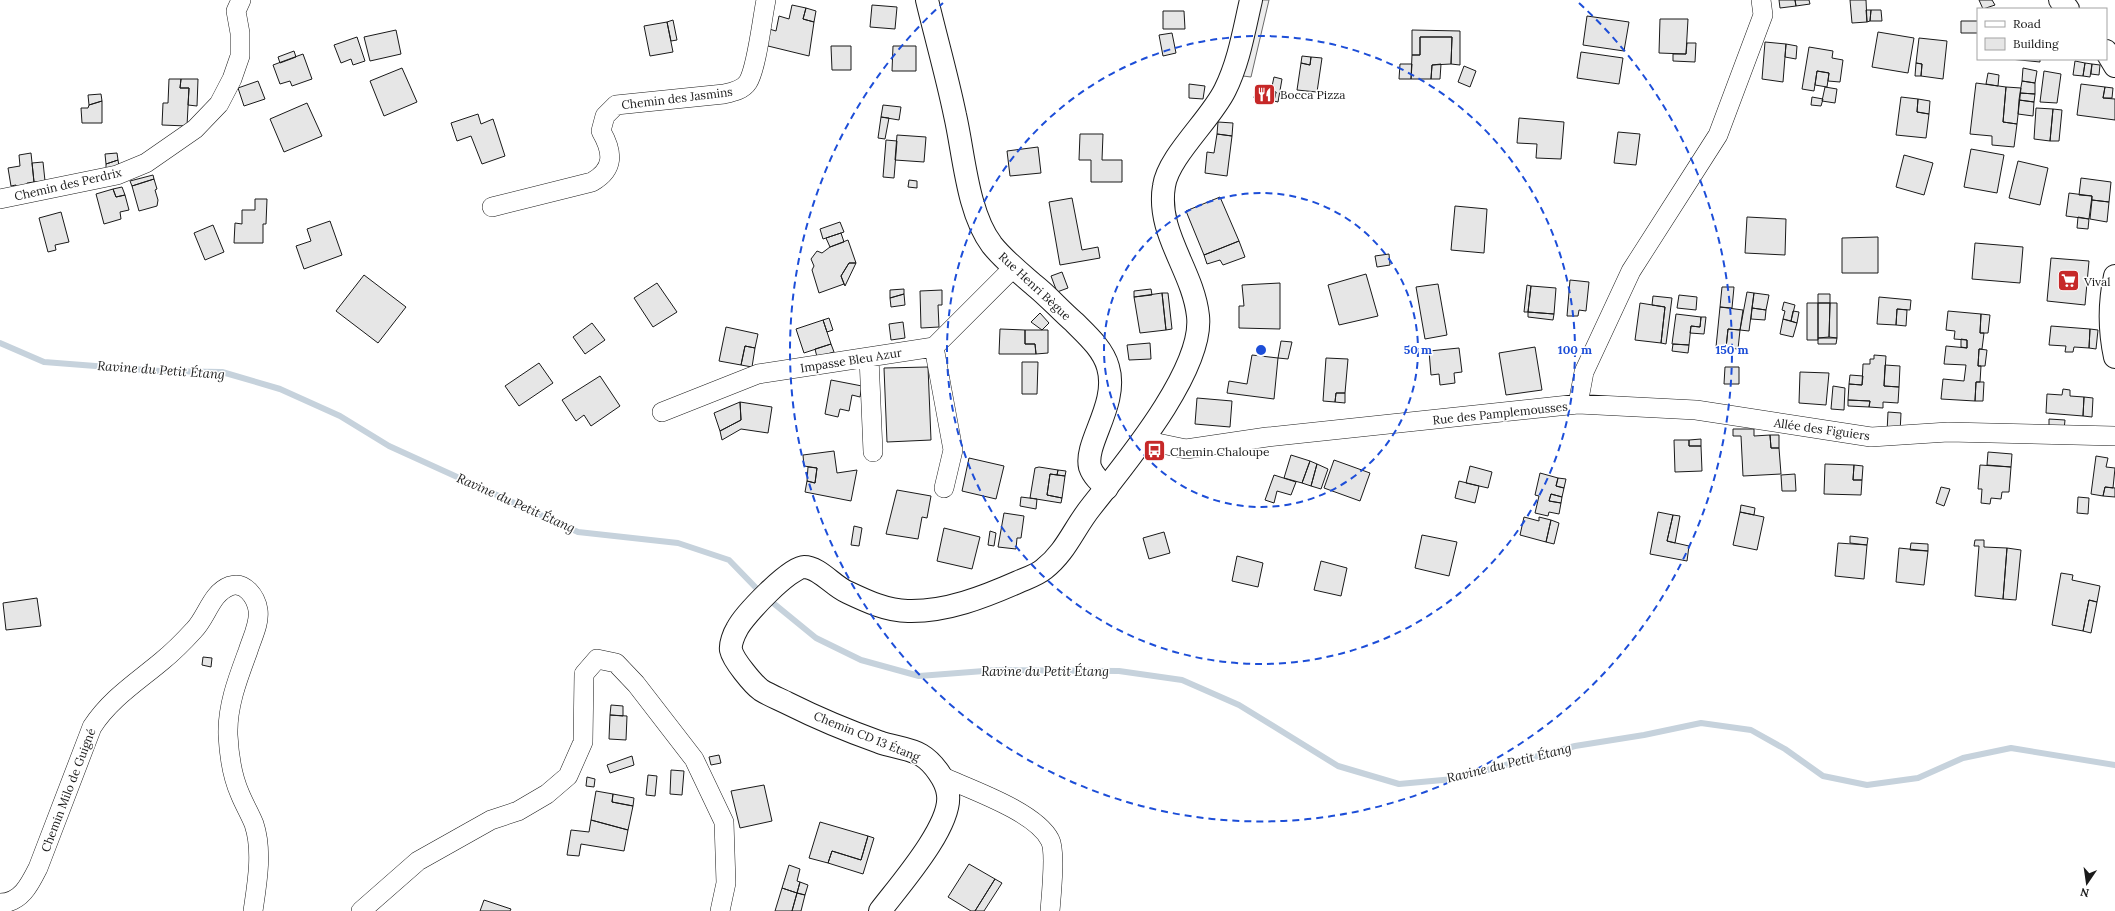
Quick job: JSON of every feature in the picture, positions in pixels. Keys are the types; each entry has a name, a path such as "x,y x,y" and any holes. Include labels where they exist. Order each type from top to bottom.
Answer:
{"main road":[{"name":"Rue Henri Bègue","path":"927,0 955,115 968,182 981,224 992,244 1013,268 1035,285 1093,341 1108,367 1111,386 1107,408 1090,455 1090,467 1096,478 1107,488"},
{"path":"1107,488 1143,440 1172,395 1194,350 1199,330 1198,312 1190,282 1167,232 1162,204 1163,187 1167,170 1199,129 1225,90 1239,52 1251,0"},
{"path":"2060,0 2067,8"},
{"path":"2107,53 2115,66"},
{"path":"2115,276 2110,305 2110,333 2115,357"},
{"name":"Chemin CD 13 Étang","path":"943,777 921,755 841,728 760,689 744,671 731,649 734,635 740,622 791,572 799,567 810,568 843,590 884,608 914,611 964,603 1041,572 1068,546 1078,525 1107,488"},
{"path":"880,911 940,828 947,808 948,796 943,777"}],"street":[{"name":"Chemin des Perdrix","path":"0,199 118,175 146,163 195,129 219,104 232,79 240,56 240,33 236,11 241,0"},
{"name":"Chemin des Jasmins","path":"492,207 592,182 602,176 610,162 609,146 601,131 605,116 616,105 724,94 738,91 748,82 752,69 766,0"},
{"name":"Rue des Pamplemousses","path":"1143,440 1186,449 1267,437 1578,404 1584,372 1631,271 1718,135 1763,15 1761,0"},
{"path":"944,488 953,450 934,347 1013,268"},
{"name":"Impasse Bleu Azur","path":"662,412 758,374 934,347"},
{"path":"869,357 873,452"},
{"name":"Allée des Figuiers","path":"1578,404 1696,410 1871,437 1948,432 2115,436"},
{"name":"Chemin Milo de Guigné","path":"0,902 7,903 18,897 29,886 38,868 92,727 102,711 163,661 196,628 217,594 236,585 248,590 254,597 258,611 256,627 236,683 229,713 228,735 230,763 239,792 254,825 258,853 253,911"},
{"path":"361,911 418,861 491,820 518,811 547,794 568,776 583,742 584,674 597,659 616,663 636,684 698,766 724,822 726,883 720,911"},
{"path":"943,777 1011,807 1036,824 1051,841 1053,874 1050,911"}],"shaded area":[{"path":"1261,0 1269,0 1251,77 1243,76"}],"building":[{"path":"1779,0 1795,0 1796,6 1780,8"},
{"path":"1795,0 1809,0 1810,4 1796,6"},
{"path":"1850,0 1866,0 1867,22 1852,23"},
{"path":"1979,0 1992,0 1995,5 1986,8 1983,8"},
{"path":"792,5 806,8 803,19 814,22 809,56 768,46 766,44 769,29 776,31 779,16 789,19"},
{"path":"872,5 897,7 895,29 870,27"},
{"path":"806,8 816,11 814,22 803,19"},
{"path":"1866,10 1871,10 1870,21 1867,22"},
{"path":"1871,10 1881,10 1882,21 1870,21"},
{"path":"1163,11 1184,11 1185,29 1163,29"},
{"path":"1587,16 1629,22 1624,51 1583,45"},
{"path":"1660,19 1688,19 1686,54 1659,53"},
{"path":"673,20 677,40 671,41 667,22"},
{"path":"1961,21 1977,21 1977,33 1961,33"},
{"path":"667,22 673,52 650,56 644,26"},
{"path":"396,30 401,54 370,61 364,37"},
{"path":"1412,30 1460,31 1460,65 1451,64 1452,37 1420,37 1420,55 1412,55"},
{"path":"1878,32 1914,38 1908,73 1872,67"},
{"path":"1172,33 1176,53 1163,56 1159,35"},
{"path":"357,37 365,61 353,65 351,59 341,63 334,45"},
{"path":"1420,37 1452,37 1451,64 1432,65 1431,79 1411,79 1412,55 1420,55"},
{"path":"1919,38 1947,41 1943,79 1921,76 1922,64 1916,63"},
{"path":"1765,42 1786,44 1783,82 1762,79"},
{"path":"1687,43 1696,43 1695,62 1673,61 1673,54 1686,54"},
{"path":"1786,44 1797,46 1796,59 1785,57"},
{"path":"831,46 851,46 851,70 832,70"},
{"path":"893,46 916,46 916,71 892,71"},
{"path":"1809,47 1833,51 1832,58 1843,60 1840,82 1828,81 1829,73 1817,71 1814,91 1802,89"},
{"path":"294,51 296,57 280,63 278,57"},
{"path":"1581,52 1623,58 1619,84 1577,78"},
{"path":"303,54 312,79 292,86 290,81 280,84 273,65"},
{"path":"1302,56 1311,57 1310,65 1301,63"},
{"path":"1311,57 1322,58 1317,92 1297,90 1301,63 1310,65"},
{"path":"2020,60 2040,60 2040,62"},
{"path":"2075,61 2085,63 2083,76 2073,75"},
{"path":"1916,63 1922,64 1921,76 1915,76"},
{"path":"2085,63 2092,64 2090,77 2083,76"},
{"path":"1400,64 1412,64 1411,79 1399,79"},
{"path":"1441,64 1440,79 1431,79 1432,65"},
{"path":"2092,64 2100,65 2099,75 2091,74"},
{"path":"1464,66 1476,71 1470,87 1458,82"},
{"path":"402,68 417,102 384,116 370,81"},
{"path":"2023,68 2037,71 2035,83 2022,81"},
{"path":"1817,71 1829,73 1827,87 1815,85"},
{"path":"2044,71 2061,74 2057,103 2040,102"},
{"path":"1988,73 1999,75 1998,86 1986,84"},
{"path":"1274,77 1282,79 1278,102 1274,101 1276,92 1271,91"},
{"path":"169,79 181,79 180,88 189,88 187,126 162,125 163,103 168,103"},
{"path":"181,79 198,79 197,106 188,105 189,88 180,88"},
{"path":"258,81 265,99 244,106 238,88"},
{"path":"2022,81 2035,83 2035,94 2020,93"},
{"path":"1976,83 2006,87 2003,122 2017,124 2014,147 1992,145 1992,136 1970,134"},
{"path":"1189,84 1205,86 1203,99 1189,98"},
{"path":"2081,84 2105,87 2103,98 2115,99 2115,120 2077,115"},
{"path":"1825,87 1837,89 1835,103 1822,101"},
{"path":"2006,87 2021,88 2017,124 2003,122"},
{"path":"2105,87 2113,88 2112,98 2103,98"},
{"path":"1256,88 1276,92 1274,101 1254,98"},
{"path":"2020,93 2035,94 2034,102 2019,100"},
{"path":"101,94 102,101 89,105 88,95"},
{"path":"1812,97 1823,99 1821,106 1811,105"},
{"path":"1901,97 1918,99 1917,112 1929,114 1926,138 1896,135"},
{"path":"1918,99 1930,101 1929,114 1917,112"},
{"path":"2019,100 2034,102 2033,116 2018,114"},
{"path":"102,101 102,123 82,123 81,108 88,108 89,105"},
{"path":"307,103 322,136 284,152 270,119"},
{"path":"883,105 901,107 899,120 881,117"},
{"path":"2036,108 2053,109 2050,141 2034,139"},
{"path":"2053,109 2062,110 2059,141 2050,141"},
{"path":"478,114 481,124 493,119 505,156 482,164 471,136 457,141 451,123"},
{"path":"881,117 889,118 885,139 878,138"},
{"path":"1519,118 1564,122 1561,159 1536,158 1537,144 1517,143"},
{"path":"1218,122 1233,123 1232,136 1217,134"},
{"path":"1618,132 1640,134 1636,165 1614,163"},
{"path":"1080,134 1103,134 1102,160 1122,160 1122,182 1091,182 1091,160 1079,160"},
{"path":"1217,134 1232,136 1227,176 1205,173 1207,152 1214,153"},
{"path":"897,135 926,137 924,162 895,160"},
{"path":"886,140 897,141 894,178 883,177"},
{"path":"1038,147 1041,173 1010,176 1007,151"},
{"path":"1971,149 2004,155 1997,193 1964,187"},
{"path":"31,153 34,182 27,183 28,192 17,194 16,185 11,186 8,168 20,166 19,155"},
{"path":"117,153 118,160 106,164 105,154"},
{"path":"1904,155 1933,163 1924,195 1896,187"},
{"path":"118,160 119,166 106,168 106,164"},
{"path":"2018,161 2048,168 2040,205 2009,198"},
{"path":"43,162 45,181 34,182 32,163"},
{"path":"153,175 154,179 132,186 130,181"},
{"path":"2081,178 2111,182 2109,202 2092,200 2092,196 2079,195"},
{"path":"154,179 157,189 155,190 158,200 157,206 139,211 132,186"},
{"path":"909,180 917,181 917,188 908,187"},
{"path":"122,187 125,195 116,197 113,189"},
{"path":"113,189 116,197 125,195 129,210 120,212 121,219 104,224 96,194"},
{"path":"2069,193 2092,196 2089,219 2066,216"},
{"path":"1220,197 1239,241 1204,255 1186,211"},
{"path":"1072,198 1082,250 1098,247 1100,258 1060,265 1049,202"},
{"path":"255,199 267,199 266,224 263,224 263,243 234,243 235,223 242,224 242,210 255,210"},
{"path":"2092,200 2109,202 2107,222 2090,219"},
{"path":"1455,206 1487,209 1484,253 1451,250"},
{"path":"61,212 69,242 55,245 56,250 48,252 39,218"},
{"path":"1747,217 1786,219 1785,255 1745,253"},
{"path":"2078,217 2089,219 2088,229 2077,228"},
{"path":"330,221 342,255 304,269 296,246 311,241 307,229"},
{"path":"840,222 844,232 823,239 820,229"},
{"path":"213,225 224,252 205,260 194,233"},
{"path":"841,233 844,242 830,247 826,238"},
{"path":"1878,237 1878,273 1842,273 1842,238"},
{"path":"848,240 856,263 849,263 841,276 844,284 819,293 812,270 814,266 811,259 817,251 822,253 830,247"},
{"path":"1239,241 1245,257 1223,265 1220,260 1207,264 1204,255"},
{"path":"1975,243 2023,247 2020,283 1972,279"},
{"path":"1389,254 1390,265 1377,267 1375,256"},
{"name":"Vival","path":"2051,258 2089,261 2085,305 2047,301"},
{"path":"849,263 856,263 845,286 841,276"},
{"path":"1062,272 1068,288 1057,292 1051,276"},
{"path":"1366,274 1378,316 1339,325 1328,285"},
{"path":"364,275 406,307 378,343 336,311"},
{"path":"1570,280 1589,282 1586,311 1579,310 1578,316 1567,316"},
{"path":"657,283 677,312 653,327 634,298"},
{"path":"1280,283 1280,329 1239,328 1239,306 1244,306 1242,285"},
{"path":"1438,284 1447,335 1425,339 1416,287"},
{"path":"1527,285 1531,286 1528,312 1524,312"},
{"path":"1531,286 1556,288 1554,314 1528,312"},
{"path":"1722,287 1734,287 1732,308 1720,307"},
{"path":"904,289 904,294 890,298 890,290"},
{"path":"1151,289 1152,295 1134,297 1134,291"},
{"path":"942,290 942,305 938,305 939,327 921,328 920,291"},
{"path":"1747,292 1754,293 1749,331 1740,330"},
{"path":"1162,293 1168,293 1172,329 1166,330"},
{"path":"1162,293 1166,330 1140,333 1134,297"},
{"path":"1754,293 1769,295 1766,310 1752,308"},
{"path":"904,294 905,305 891,307 890,298"},
{"path":"1818,294 1830,294 1830,303 1818,303"},
{"path":"1679,295 1697,297 1696,310 1677,308"},
{"path":"1653,296 1672,298 1666,344 1661,343 1665,307 1652,305"},
{"path":"1879,297 1911,300 1910,310 1897,309 1896,325 1877,324"},
{"path":"1784,302 1795,305 1791,321 1783,319 1785,311 1782,310"},
{"path":"1640,303 1665,307 1661,343 1635,340"},
{"path":"1807,303 1818,303 1818,340 1807,340"},
{"path":"1818,303 1830,303 1829,337 1818,338"},
{"path":"1830,303 1837,303 1837,338 1829,337"},
{"path":"1720,307 1743,310 1740,330 1728,329 1726,348 1716,347"},
{"path":"1752,308 1766,310 1765,320 1751,319"},
{"path":"1897,309 1907,310 1906,326 1896,325"},
{"path":"1793,311 1799,312 1797,323 1791,321"},
{"path":"1948,311 1981,314 1980,333 1984,333 1982,349 1979,349 1978,366 1981,366 1980,382 1976,382 1975,401 1941,399 1943,379 1964,381 1966,365 1944,364 1946,346 1967,348 1967,340 1954,339 1955,331 1946,330"},
{"path":"1528,312 1554,314 1553,320 1528,317"},
{"path":"1040,313 1049,323 1042,330 1031,322"},
{"path":"1676,314 1701,317 1700,327 1691,326 1689,345 1672,344"},
{"path":"1981,314 1990,315 1988,333 1980,333"},
{"path":"1701,317 1706,317 1704,334 1690,333 1691,326 1700,327"},
{"path":"829,318 833,330 827,332 823,320"},
{"path":"1783,319 1797,323 1793,337 1780,334"},
{"path":"823,320 831,344 804,353 796,329"},
{"path":"903,322 905,338 891,340 889,324"},
{"path":"592,323 605,340 585,354 573,337"},
{"path":"2051,326 2090,329 2089,348 2074,347 2073,352 2065,352 2066,346 2049,345"},
{"path":"726,327 758,334 755,348 745,346 741,365 719,361"},
{"path":"1000,329 1025,330 1025,344 1035,344 1036,354 999,354"},
{"path":"1728,329 1740,330 1738,349 1726,348"},
{"path":"2090,329 2098,330 2096,349 2089,348"},
{"path":"1025,330 1048,330 1048,353 1036,354 1035,344 1025,344"},
{"path":"1818,338 1837,338 1836,344 1818,344"},
{"path":"1961,339 1967,340 1967,348 1961,347"},
{"path":"1281,341 1292,342 1288,359 1278,358"},
{"path":"1150,343 1151,359 1129,360 1127,345"},
{"path":"831,344 834,352 817,357 815,349"},
{"path":"1673,344 1689,345 1688,353 1672,351"},
{"path":"745,346 755,348 752,367 741,365"},
{"path":"1535,347 1542,390 1506,395 1499,353"},
{"path":"1459,348 1462,372 1454,373 1455,383 1440,385 1439,374 1431,375 1429,351"},
{"path":"1979,349 1987,350 1985,366 1978,366"},
{"path":"1252,355 1278,358 1274,399 1227,393 1229,381 1247,384"},
{"path":"1874,355 1886,356 1884,386 1899,387 1898,403 1883,402 1883,408 1869,407 1870,401 1848,400 1849,384 1862,385 1863,364 1870,364 1870,359 1874,359"},
{"path":"1326,358 1348,359 1345,393 1336,393 1335,402 1323,401"},
{"path":"1022,362 1038,362 1037,394 1022,394"},
{"path":"539,363 553,383 519,406 505,386"},
{"path":"1885,365 1900,366 1899,387 1884,386"},
{"path":"928,367 931,440 887,442 884,368"},
{"path":"1725,367 1739,367 1739,384 1724,384"},
{"path":"1800,372 1829,373 1826,405 1799,403"},
{"path":"1850,375 1863,376 1862,385 1849,384"},
{"path":"600,376 620,406 591,426 584,415 576,421 562,400"},
{"path":"831,380 862,386 860,397 852,395 849,411 840,409 838,417 825,414"},
{"path":"1976,382 1984,382 1983,401 1975,401"},
{"path":"1833,386 1845,388 1844,410 1831,409"},
{"path":"2063,389 2070,390 2070,396 2084,397 2083,416 2046,413 2047,394 2062,395"},
{"path":"1336,393 1345,393 1345,403 1335,402"},
{"path":"2084,397 2093,398 2092,417 2083,416"},
{"path":"1197,398 1232,401 1230,427 1195,424"},
{"path":"1848,400 1870,401 1869,407 1848,406"},
{"path":"740,402 741,420 720,431 714,413"},
{"path":"740,402 772,407 768,433 741,429 722,440 720,431 741,420"},
{"path":"1888,412 1901,413 1900,433 1887,432"},
{"path":"2049,419 2065,420 2064,430 2049,429"},
{"path":"1733,429 1754,429 1754,436 1770,435 1771,448 1779,448 1781,474 1743,476 1741,436 1733,436"},
{"path":"1770,435 1779,435 1779,448 1771,448"},
{"path":"1701,439 1701,446 1689,446 1689,440"},
{"path":"1674,440 1689,440 1689,446 1701,446 1702,471 1675,472"},
{"path":"834,451 837,473 857,470 851,501 805,492 807,481 815,483 817,468 804,466 803,455"},
{"path":"1988,452 2012,454 2011,467 1987,465"},
{"path":"1291,455 1310,461 1302,483 1284,478"},
{"path":"2096,456 2108,458 2106,467 2115,468 2113,488 2105,487 2103,496 2091,494"},
{"path":"969,458 1004,466 996,499 962,491"},
{"path":"1334,460 1370,473 1360,501 1324,488"},
{"path":"1310,461 1317,464 1311,486 1302,483"},
{"path":"1317,464 1328,469 1321,489 1311,486"},
{"path":"1825,464 1854,465 1853,480 1862,480 1861,495 1824,494"},
{"path":"1854,465 1863,466 1862,480 1853,480"},
{"path":"1980,465 2011,467 2009,492 2002,492 2001,499 1991,498 1990,504 1981,503 1982,489 1978,489"},
{"path":"1470,466 1492,472 1488,488 1466,483"},
{"path":"808,467 817,468 815,483 807,481"},
{"path":"1039,467 1058,470 1057,475 1050,474 1047,495 1062,498 1061,503 1030,498 1035,468"},
{"path":"1058,470 1066,471 1065,476 1057,475"},
{"path":"1540,473 1558,478 1556,486 1564,488 1562,497 1551,494 1549,501 1561,503 1559,514 1549,512 1548,516 1535,513 1539,496 1535,495"},
{"path":"1050,474 1065,476 1062,498 1047,495"},
{"path":"1795,474 1796,491 1782,491 1781,475"},
{"path":"1274,475 1296,482 1291,495 1277,491 1274,503 1265,500"},
{"path":"1558,478 1566,479 1564,488 1556,486"},
{"path":"1459,481 1479,486 1475,503 1455,498"},
{"path":"1941,487 1950,489 1944,506 1936,503"},
{"path":"2105,487 2115,488 2115,497 2103,496"},
{"path":"897,490 931,496 927,518 922,517 918,539 886,534"},
{"path":"1551,494 1562,497 1561,503 1549,501"},
{"path":"1021,497 1037,499 1036,509 1020,506"},
{"path":"2078,497 2089,498 2088,514 2077,513"},
{"path":"1741,505 1755,508 1754,515 1740,512"},
{"path":"1658,512 1673,515 1667,541 1689,546 1687,561 1650,554"},
{"path":"1740,512 1764,517 1757,550 1733,545"},
{"path":"1004,513 1024,516 1021,538 1017,538 1016,549 998,547"},
{"path":"1673,515 1680,516 1675,543 1667,541"},
{"path":"1524,517 1539,521 1539,517 1551,520 1546,542 1520,535"},
{"path":"1551,520 1559,523 1554,544 1546,542"},
{"path":"854,526 862,528 859,546 851,545"},
{"path":"944,528 980,537 972,569 937,561"},
{"path":"990,531 996,533 994,546 988,545"},
{"path":"1164,532 1170,553 1149,559 1143,538"},
{"path":"1422,535 1457,542 1449,576 1415,568"},
{"path":"1850,536 1868,538 1867,545 1850,543"},
{"path":"1975,540 1984,540 1984,547 2007,548 2003,599 1975,596 1979,546 1974,546"},
{"path":"1838,543 1867,545 1864,579 1835,576"},
{"path":"1911,543 1928,544 1928,551 1910,550"},
{"path":"1899,548 1928,551 1924,585 1896,582"},
{"path":"2007,548 2021,550 2016,600 2003,599"},
{"path":"1237,556 1263,563 1258,587 1232,581"},
{"path":"1321,561 1347,568 1341,596 1314,590"},
{"path":"2061,573 2073,575 2072,580 2100,586 2097,602 2089,600 2083,631 2052,625"},
{"path":"37,598 41,626 6,630 3,603"},
{"path":"2089,600 2097,602 2091,633 2083,631"},
{"path":"203,657 212,658 211,667 202,665"},
{"path":"611,705 623,706 623,716 610,715"},
{"path":"610,715 627,716 626,740 609,739"},
{"path":"719,755 721,763 711,765 709,757"},
{"path":"632,756 634,765 610,773 607,765"},
{"path":"671,770 684,771 682,795 670,794"},
{"path":"648,775 657,776 655,796 646,795"},
{"path":"587,777 595,779 594,787 586,786"},
{"path":"764,785 772,821 740,828 731,791"},
{"path":"596,791 613,794 612,802 633,806 628,830 591,820"},
{"path":"613,794 634,798 633,806 612,802"},
{"path":"591,820 628,830 624,851 581,844 579,856 567,855 571,830 589,832"},
{"path":"820,822 868,836 861,860 832,851 828,863 809,858"},
{"path":"868,836 874,838 863,874 828,863 832,851 861,860"},
{"path":"969,864 995,879 975,911 971,911 948,897"},
{"path":"789,865 800,869 797,881 800,882 797,893 782,888"},
{"path":"995,879 1002,883 984,911 975,911"},
{"path":"800,882 808,885 805,895 797,893"},
{"path":"782,888 797,893 792,911 775,911"},
{"path":"797,893 805,895 801,911 792,911"},
{"path":"484,900 511,909 510,911 480,911"}],"waterway":[{"name":"Ravine du Petit Étang","path":"0,343 44,362 160,371 222,372 280,389 340,416 389,446 578,532 678,543 729,560 761,593 816,638 861,660 919,676 997,670 1119,671 1182,680 1239,705 1338,766 1399,784 1454,779 1575,746 1644,735 1701,723 1751,730 1785,749 1823,776 1867,785 1918,778 1963,758 2011,748 2115,765"}],"place":[{"name":"Bocca Pizza","path":"1264,94"},
{"name":"Vival","path":"2068,281"},
{"name":"Chemin Chaloupe","path":"1154,451"}]}
